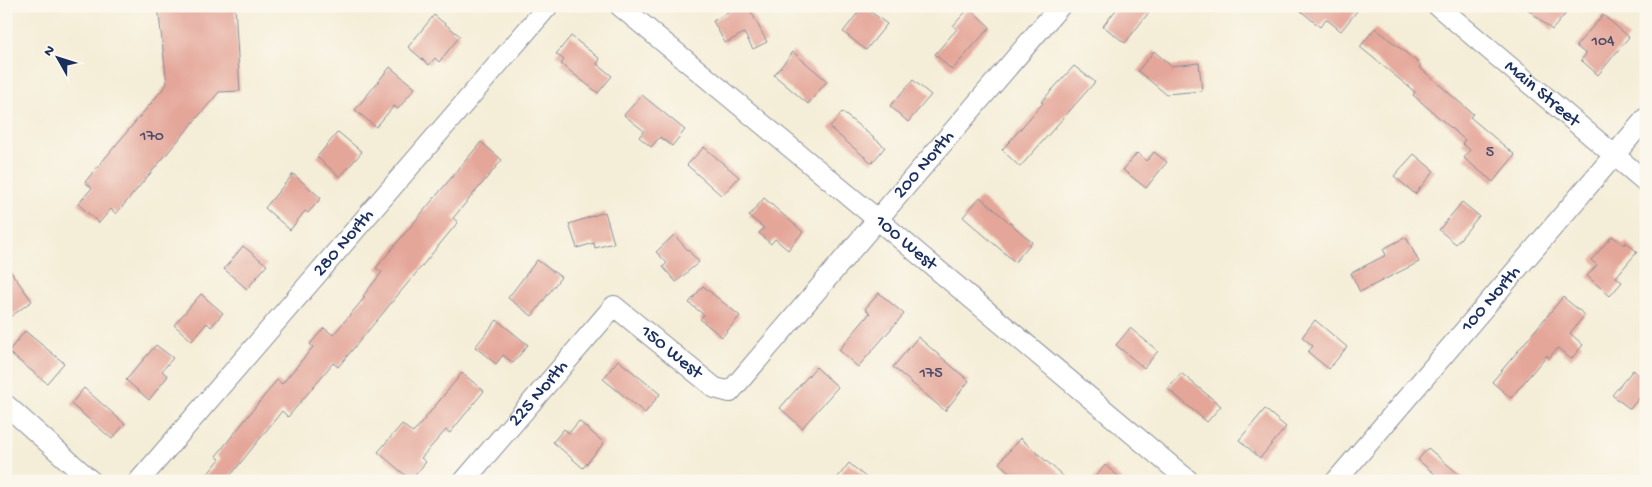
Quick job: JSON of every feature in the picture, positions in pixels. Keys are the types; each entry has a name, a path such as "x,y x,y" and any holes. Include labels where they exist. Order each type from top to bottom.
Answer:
{"street":[{"name":"280 North","path":"140,481 548,6"},
{"name":"100 West","path":"620,6 1189,481"},
{"name":"Main Street","path":"1438,6 1646,182"},
{"name":"200 North","path":"730,392 1058,7"},
{"name":"100 North","path":"1336,481 1646,118"},
{"name":"150 West","path":"614,306 715,388 730,392"},
{"name":"225 North","path":"464,481 614,306"},
{"path":"6,406 91,481"}],"building":[{"path":"158,6 235,6 240,91 219,92 116,214 111,209 99,223 78,204 92,188 85,182 167,84"},
{"path":"740,6 748,6 767,42 753,49 744,33 725,43 713,21"},
{"path":"863,6 887,24 866,50 843,32"},
{"path":"1119,6 1154,6 1125,43 1103,26"},
{"path":"1295,6 1361,6 1341,31 1326,19 1320,27"},
{"path":"1524,6 1560,6 1567,12 1552,30"},
{"path":"969,8 990,27 952,70 935,54 957,29 953,26"},
{"path":"434,15 460,36 439,62 435,58 429,65 408,47"},
{"path":"1603,15 1629,37 1598,75 1581,60 1586,54 1576,46"},
{"path":"1375,28 1421,65 1419,67 1473,114 1470,117 1515,155 1493,182 1464,158 1470,150 1462,143 1465,140 1413,95 1415,92 1360,47"},
{"path":"571,36 600,59 597,64 612,76 598,93 561,64 564,60 556,54"},
{"path":"1154,51 1171,66 1199,63 1202,91 1166,94 1138,71"},
{"path":"793,52 827,81 808,104 774,75"},
{"path":"1074,66 1095,82 1020,167 1002,150 1043,103 1041,102"},
{"path":"390,67 415,88 398,109 394,106 376,127 355,110"},
{"path":"913,80 931,95 908,122 890,106"},
{"path":"642,95 685,130 672,146 660,137 651,147 639,137 644,131 624,115"},
{"path":"842,112 885,147 872,163 830,128"},
{"path":"338,132 362,152 340,177 317,157"},
{"path":"481,142 502,160 453,218 458,222 417,272 338,367 333,363 288,417 282,411 226,481 202,481 220,459 216,456 277,380 282,384 313,347 310,344 324,328 333,335 365,297 363,296 382,272 376,268"},
{"path":"704,147 739,177 722,196 687,165"},
{"path":"1154,152 1167,162 1146,188 1123,170 1137,153 1147,161"},
{"path":"1414,154 1434,171 1415,194 1394,176"},
{"path":"293,174 321,198 308,213 305,211 290,230 265,208"},
{"path":"980,197 1032,242 1015,262 963,217"},
{"path":"764,198 803,232 788,250 775,239 771,244 759,233 764,228 749,216"},
{"path":"1462,202 1479,216 1456,244 1439,230"},
{"path":"605,212 614,243 595,248 594,243 577,248 569,224"},
{"path":"674,235 699,262 676,282 663,267 667,263 656,252"},
{"path":"1612,236 1624,245 1626,242 1637,252 1616,277 1622,282 1610,296 1587,276 1597,265 1591,260"},
{"path":"1406,237 1419,262 1360,292 1351,273 1386,255 1383,249"},
{"path":"243,246 267,265 247,289 224,269"},
{"path":"537,260 561,277 532,316 508,298"},
{"path":"6,265 32,301 6,320"},
{"path":"703,286 740,316 722,337 700,319 704,315 689,303"},
{"path":"879,293 904,314 858,367 839,350 870,313 865,309"},
{"path":"201,294 223,313 211,327 207,323 192,341 174,325"},
{"path":"1563,297 1585,315 1570,333 1583,345 1571,359 1558,348 1549,358 1547,355 1511,398 1492,382"},
{"path":"497,320 528,345 513,363 503,355 496,364 475,347"},
{"path":"1315,320 1347,347 1329,369 1308,352 1313,346 1302,337"},
{"path":"1130,328 1158,351 1144,368 1116,345"},
{"path":"25,331 64,363 47,383 8,352"},
{"path":"918,337 969,381 945,411 893,367"},
{"path":"156,345 173,358 162,371 168,376 149,400 126,380"},
{"path":"618,360 660,394 645,413 603,379"},
{"path":"816,367 838,387 802,428 780,408"},
{"path":"1633,370 1646,381 1646,390 1630,409 1612,395"},
{"path":"462,373 484,391 450,433 446,430 421,458 426,462 411,480 378,452 402,424 413,433"},
{"path":"1181,373 1221,406 1207,422 1168,389"},
{"path":"84,388 125,424 112,439 71,404"},
{"path":"1265,409 1286,427 1260,458 1239,440"},
{"path":"579,421 604,443 583,468 553,442 564,429 569,433"},
{"path":"1020,438 1069,481 1019,481 999,463"},
{"path":"1428,448 1467,481 1443,481 1418,460"},
{"path":"849,463 870,481 835,481"},
{"path":"1105,465 1124,481 1092,481"}]}
